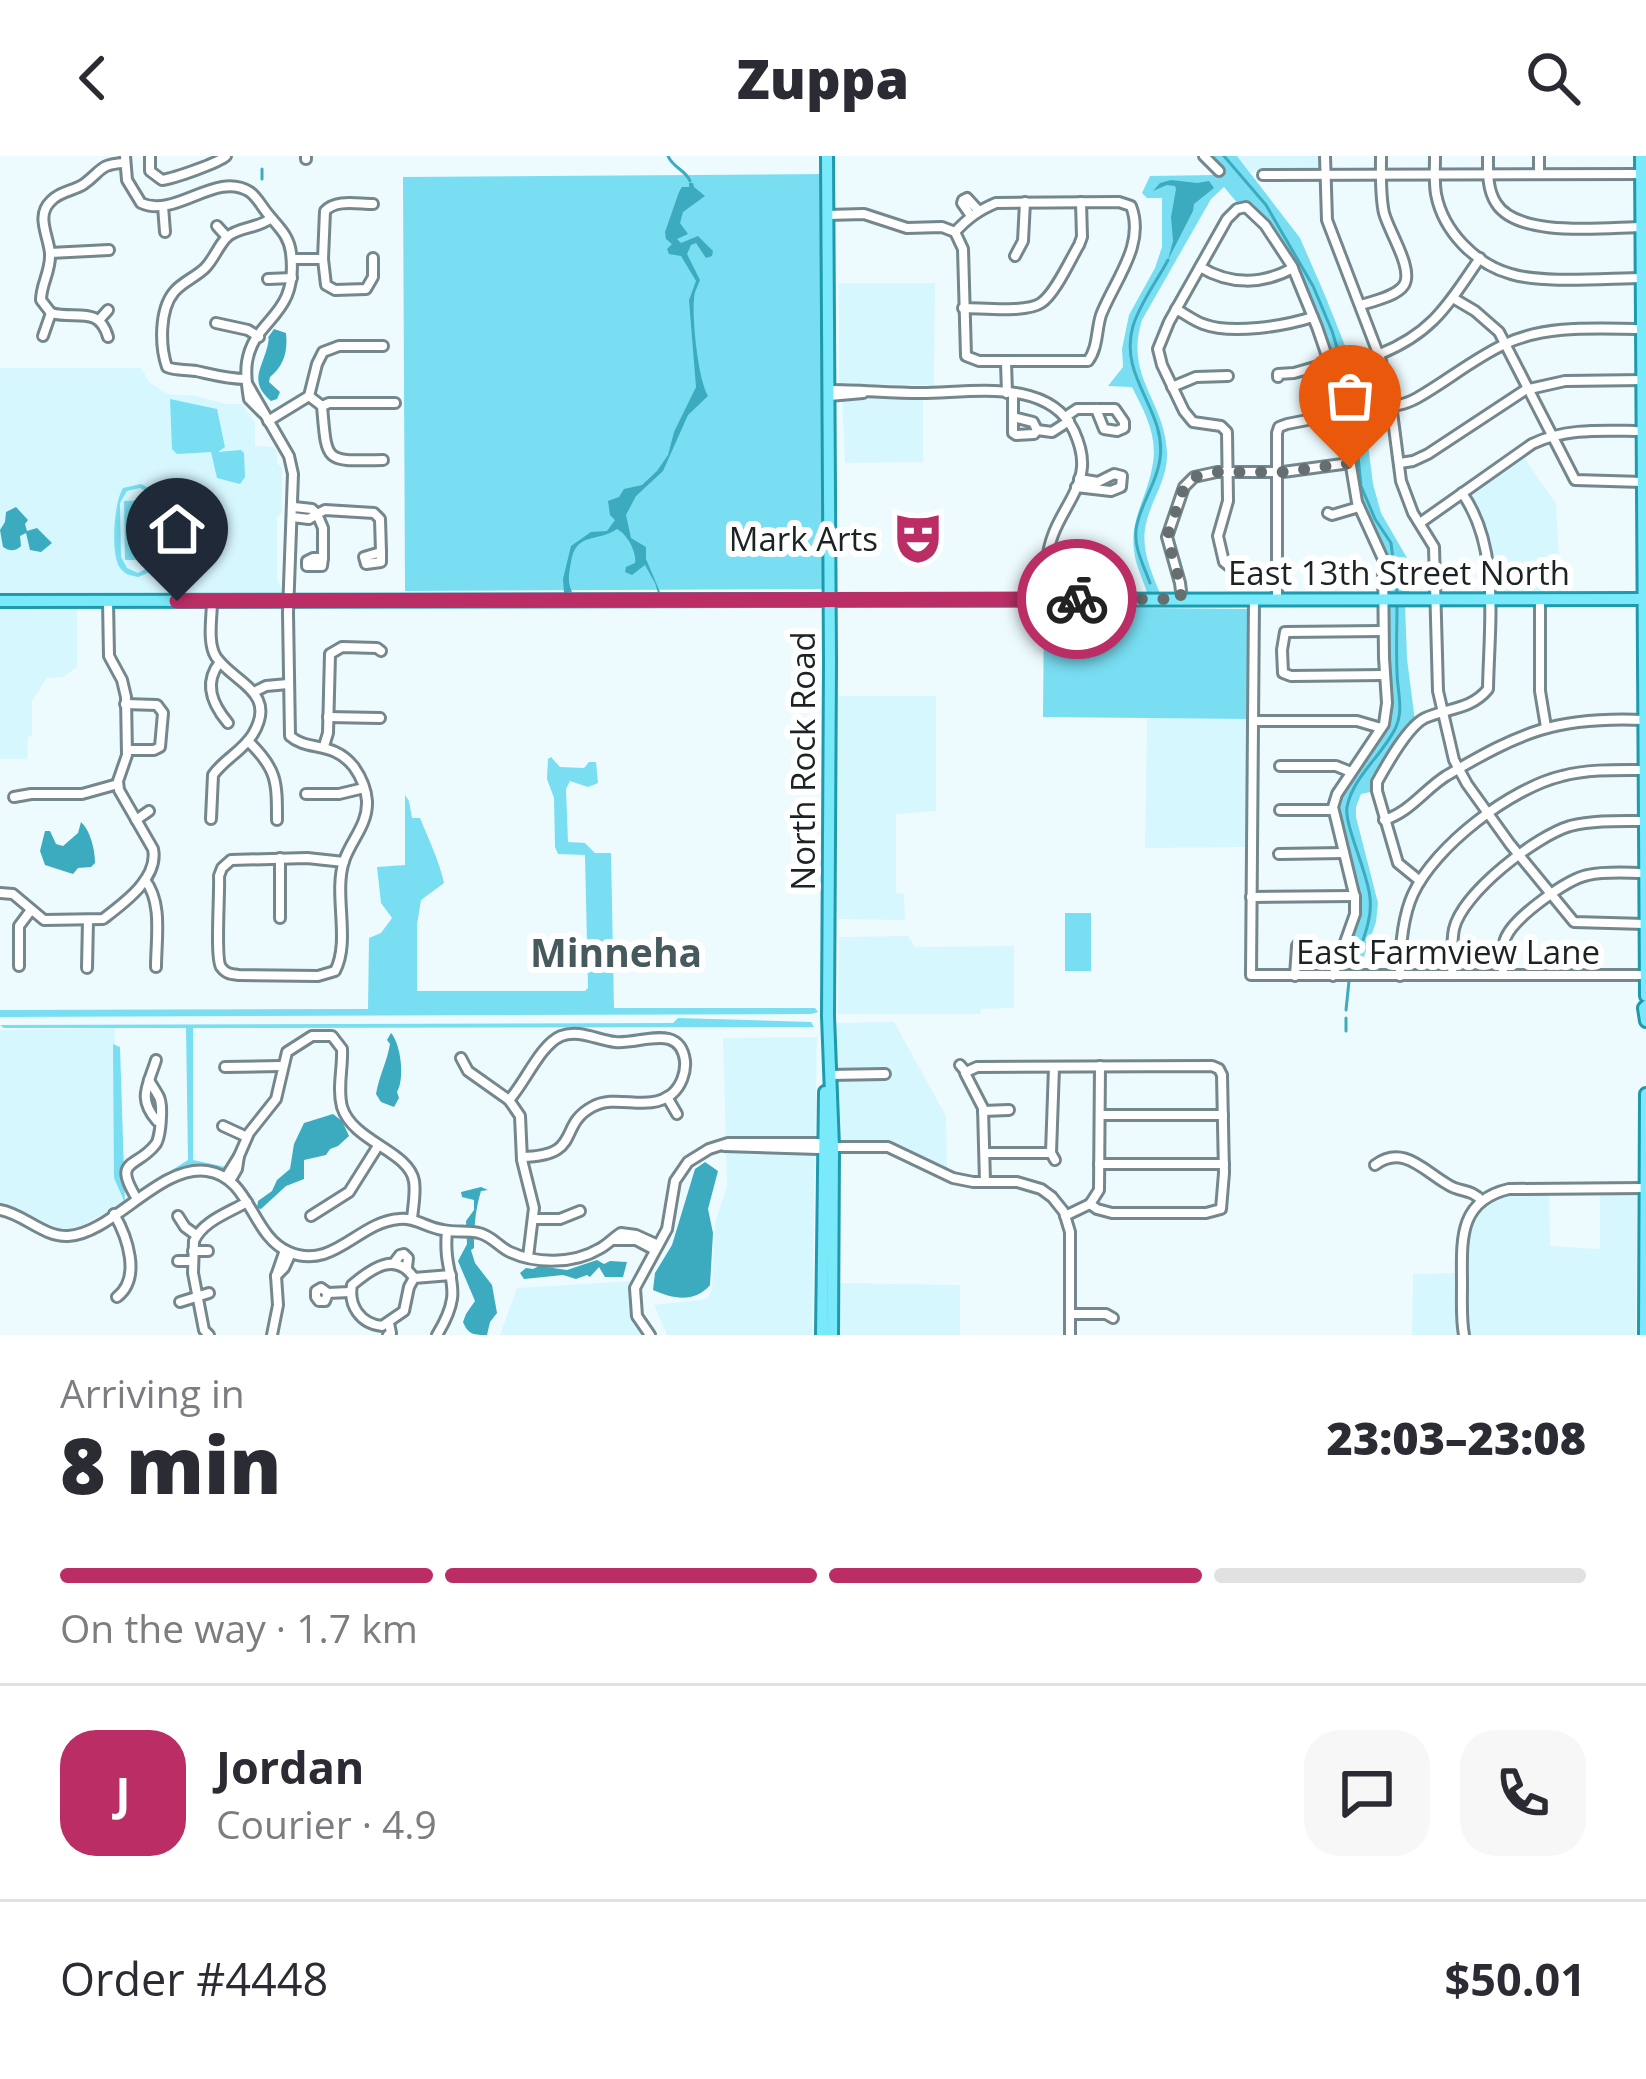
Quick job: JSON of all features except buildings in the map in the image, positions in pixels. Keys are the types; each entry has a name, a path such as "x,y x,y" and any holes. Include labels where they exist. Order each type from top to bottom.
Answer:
{"main road":[{"name":"North Rock Road","path":"826,156 830,600 827,1335"},
{"path":"1641,156 1646,996"},
{"name":"East 13th Street North","path":"0,601 1646,599"},
{"path":"1646,1006 1646,1021"},
{"path":"1645,1335 1646,1094"},
{"name":"North Rock Road","path":"828,1147 823,1272 828,1274 828,1310"}],"street":[{"path":"149,156 150,172 162,180 226,158"},
{"path":"1204,156 1219,171"},
{"path":"1324,156 1327,220 1379,354 1401,481 1435,547 1438,691 1460,770 1520,856 1574,922 1645,924"},
{"path":"1361,305 1401,290 1407,280 1385,217 1381,156"},
{"path":"1435,156 1436,194 1443,216 1465,247 1480,258 1507,273 1530,277 1644,278"},
{"path":"1488,156 1489,187 1497,206 1516,220 1540,226 1644,226"},
{"path":"1539,156 1539,174"},
{"path":"108,337 100,320 92,316 51,313 40,291 49,269 43,223 49,202 83,185 100,168 125,160 135,197 149,207 212,190 237,188 253,194 288,239 290,294 247,359 247,382 289,456 293,474 290,736 300,743 324,746 351,763 362,780 367,804 363,826 344,862 341,953 335,971 318,976 227,973 218,951 222,868 240,858 344,862"},
{"path":"1263,175 1644,174"},
{"path":"827,215 864,214 907,228 942,226 955,232 963,249 966,356 979,362 1006,362 1090,359 1094,355 1098,323 1129,261 1135,231 1131,206 1119,202 996,202 955,232"},
{"path":"1015,256 1023,241 1025,202"},
{"path":"963,308 1026,308 1042,302 1082,237 1081,202"},
{"path":"373,204 339,204 325,211 323,259 328,287 366,289 371,285 373,258"},
{"path":"163,206 166,232"},
{"path":"1229,566 1218,536 1228,501 1227,432 1221,426 1193,422 1184,412 1158,349 1227,219 1243,208 1265,225 1293,268 1313,317 1343,413 1358,507 1383,559 1387,704 1381,728 1336,794 1333,810 1355,896 1355,914 1334,976"},
{"path":"247,382 167,367 165,311 171,288 212,267 227,237 262,226 271,218"},
{"path":"218,226 227,237"},
{"path":"50,253 109,250"},
{"path":"1379,354 1418,336 1444,311 1480,258"},
{"path":"292,259 323,259"},
{"path":"1200,267 1225,281 1263,280 1293,268"},
{"path":"268,279 292,278"},
{"path":"1453,298 1499,332 1576,481 1645,482"},
{"path":"1176,309 1203,325 1217,327 1263,327 1313,317"},
{"path":"100,320 108,310"},
{"path":"43,336 51,313"},
{"path":"216,323 259,337"},
{"path":"1371,409 1415,400 1505,344 1554,330 1644,329"},
{"path":"309,396 321,351 383,346"},
{"path":"1006,362 1013,433 1034,434 1036,430"},
{"path":"1277,376 1329,363"},
{"path":"1172,387 1196,377 1228,376"},
{"path":"1399,463 1428,454 1528,389 1565,381 1644,380"},
{"path":"829,393 1010,393 1038,398 1067,419 1081,450 1078,483 1050,540 1049,599"},
{"path":"266,418 309,396"},
{"path":"309,396 322,406 324,443 331,459 383,460"},
{"path":"322,406 395,403"},
{"path":"1036,430 1052,432 1077,409 1096,409 1119,411 1124,428 1105,429 1096,409"},
{"path":"1277,599 1279,427 1343,413"},
{"path":"1013,417 1034,422 1036,430"},
{"path":"1420,523 1550,435 1645,431"},
{"path":"1181,599 1167,537 1184,487 1194,477 1350,463"},
{"path":"1114,474 1122,476 1123,483 1111,490 1078,483 1098,482 1114,474"},
{"path":"1420,881 1397,863 1377,791 1382,774 1413,726 1480,698 1488,689 1484,533 1462,493"},
{"path":"1328,513 1358,507"},
{"path":"293,512 310,519 325,510 374,513 380,519 381,552"},
{"path":"317,514 323,528 323,558"},
{"path":"1254,599 1251,897 1355,896"},
{"path":"1540,599 1540,692 1546,727"},
{"path":"0,893 13,894 44,920 103,919 152,869 153,849 118,784 127,750 125,704 122,680 109,656 108,601"},
{"path":"211,820 214,771 248,741 259,720 254,692 220,662 212,648 212,601"},
{"path":"1383,631 1285,632 1282,657 1283,673 1291,676 1385,675"},
{"path":"324,746 328,662 334,650 377,648 381,652"},
{"path":"220,662 212,675 212,699 228,723"},
{"path":"254,692 288,684"},
{"path":"125,704 157,705 163,713 160,748 127,750"},
{"path":"328,717 380,718"},
{"path":"1384,820 1403,812 1485,752 1546,727 1588,720 1645,720"},
{"path":"1252,721 1357,721 1381,728"},
{"path":"248,741 272,769 277,820"},
{"path":"1280,766 1336,766 1351,772"},
{"path":"1400,976 1401,942 1411,898 1426,871 1454,843 1533,785 1589,771 1645,770"},
{"path":"14,797 82,794 118,784"},
{"path":"306,794 364,788"},
{"path":"1280,810 1333,810"},
{"path":"136,820 149,811"},
{"path":"1452,975 1454,927 1464,906 1520,856 1567,827 1645,821"},
{"path":"1279,854 1344,853"},
{"path":"280,858 280,918"},
{"path":"1504,975 1507,935 1569,881 1588,874 1645,873"},
{"path":"145,880 156,902 156,967"},
{"name":"East Farmview Lane","path":"1251,897 1251,975 1645,975"},
{"path":"19,966 19,926 31,910"},
{"path":"88,920 88,968"},
{"path":"1295,976 1300,942"},
{"path":"228,1179 237,1169 247,1137 276,1099 286,1052 319,1034 334,1037 343,1049 340,1092 344,1112 353,1126 414,1176 412,1220"},
{"path":"509,1100 549,1045 566,1034 619,1042 665,1037 680,1048 685,1066 680,1084 667,1097 651,1103 598,1104 580,1117 556,1151 522,1157"},
{"path":"461,1058 468,1071 509,1100 522,1123 522,1157 533,1219 528,1257"},
{"path":"156,1060 145,1102 158,1122"},
{"path":"225,1067 282,1066"},
{"path":"985,1154 1053,1157 1054,1066"},
{"path":"1065,1216 1090,1204 1099,1190 1100,1066"},
{"path":"985,1182 983,1111 963,1068 1219,1069 1221,1209 1106,1213 1090,1204"},
{"path":"829,1077 885,1075"},
{"path":"141,1197 127,1180 127,1168 157,1143 161,1102 149,1080"},
{"path":"667,1097 677,1114"},
{"path":"983,1111 1009,1110"},
{"path":"1100,1115 1223,1115"},
{"path":"223,1126 247,1137"},
{"path":"650,1335 637,1316 634,1297 639,1276 667,1228 675,1181 688,1162 728,1143 888,1147 953,1178 1017,1182 1041,1189 1065,1216 1070,1232 1070,1335"},
{"path":"311,1216 349,1192 378,1146"},
{"path":"1375,1165 1389,1157 1407,1159 1448,1186 1472,1191 1482,1201"},
{"path":"1099,1164 1223,1164"},
{"path":"0,1212 68,1236 84,1232 181,1173 210,1171 228,1179 271,1239 288,1252 308,1257 327,1254 397,1219 447,1231 477,1232 504,1249 547,1260 578,1258 626,1233 657,1247"},
{"path":"1464,1335 1462,1240 1467,1218 1482,1201 1509,1189 1646,1189"},
{"path":"204,1333 193,1256 196,1234 247,1202"},
{"path":"210,1209 215,1220"},
{"path":"533,1219 560,1219 580,1211"},
{"path":"111,1215 129,1244 130,1281 117,1297"},
{"path":"178,1216 196,1234"},
{"path":"437,1335 452,1308 454,1292 445,1258 447,1231"},
{"path":"178,1261 208,1251"},
{"path":"272,1335 278,1305 276,1276 288,1252"},
{"path":"415,1278 406,1267 408,1258 400,1255 352,1286 352,1303 361,1317 385,1330 404,1311 415,1278 450,1272"},
{"path":"328,1293 350,1292"},
{"path":"180,1302 209,1293"},
{"path":"1070,1314 1113,1318"}],"shaded area":[{"path":"1208,156 1237,156 1300,238 1356,373 1373,484 1381,513 1407,558 1409,595 1388,594 1387,559 1359,499 1348,419 1324,332 1296,265 1259,212 1239,205 1224,187 1211,199 1142,320 1138,340 1141,373 1160,418 1167,453 1145,533 1148,561 1161,596 1148,596 1133,539 1152,468 1152,436 1132,387 1108,386 1123,367 1129,315 1162,247 1162,198 1147,198 1142,193 1150,176 1221,172"},
{"path":"1237,156 1323,156 1322,172 1251,173"},
{"path":"829,174 823,589 405,591 403,177"},
{"path":"1171,180 1209,181 1214,188 1194,204 1168,260 1176,189 1167,185 1153,191"},
{"path":"689,183 705,196 683,212 680,223 688,234 677,239 681,243 698,236 713,251 706,258 696,243 687,254 700,280 694,296 694,321 708,396 688,415 663,471 636,496 626,515 631,538 646,547 660,592 645,565 632,575 625,572 635,563 634,554 617,529 577,546 569,574 572,592 564,593 571,546 591,532 607,531 615,520 608,501 624,489 642,485 657,471 696,387 689,300 696,281 681,256 669,254 672,244 665,232 679,192"},
{"path":"839,283 935,283 934,385 839,384"},
{"path":"274,329 286,333 286,346 282,363 270,377 269,382 280,392 271,401 260,388 258,376"},
{"path":"0,368 141,368 149,382 168,394 242,404 255,423 255,446 277,451 282,468 277,579 286,596 0,595"},
{"path":"923,398 923,462 845,463 842,400"},
{"path":"170,399 217,409 225,447 218,452 244,453 245,477 240,484 217,478 211,452 177,454 172,449"},
{"path":"1521,453 1556,504 1561,595 1489,595 1488,538 1466,493"},
{"path":"141,484 160,489 160,571 132,576 117,561 114,528 123,488","holes":["141,489 153,499 156,529 151,566 138,573 127,568 121,557 120,503 127,491"]},
{"path":"151,500 152,560 125,560 124,501"},
{"path":"16,507 28,520 27,531 37,528 52,543 41,552 30,550 26,533 20,536 19,548 3,547 0,530 6,512"},
{"path":"77,604 77,667 63,677 47,678 32,701 27,759 0,759 0,605"},
{"path":"1387,604 1405,604 1415,721 1375,791 1361,794 1356,807 1378,903 1358,973 1341,973 1360,907 1337,804 1388,722 1392,705"},
{"path":"1044,607 1251,609 1249,719 1043,717"},
{"path":"836,696 936,696 936,811 896,814 896,893 904,894 905,920 838,919"},
{"path":"1147,718 1249,719 1247,847 1145,848"},
{"path":"551,757 560,767 584,768 596,762 598,783 588,787 570,781 566,789 568,842 585,843 595,853 611,853 614,1008 815,1008 818,1012 0,1017 0,1010 368,1009 369,938 381,933 392,918 381,903 377,867 405,865 405,795 412,818 420,818 444,883 421,900 417,991 585,991 585,855 558,854 555,847 554,798 547,779"},
{"path":"81,822 91,840 95,863 73,874 45,865 40,851 45,831 63,846 78,833"},
{"path":"1065,913 1091,913 1091,971 1065,971"},
{"path":"908,936 915,947 1014,946 1014,1008 981,1009 980,1014 838,1014 839,937"},
{"path":"678,1018 811,1022 814,1027 193,1028 193,1160 231,1168 226,1177 205,1168 184,1170 144,1192 140,1190 188,1160 186,1028 0,1025 673,1023"},
{"path":"894,1022 946,1116 947,1170 888,1147 837,1147 836,1023"},
{"path":"115,1028 114,1178 125,1203 69,1232 0,1205 0,1030"},
{"path":"391,1033 401,1071 394,1107 376,1094"},
{"path":"817,1037 812,1335 667,1335 654,1305 707,1299 712,1289 715,1223 727,1186 723,1038"},
{"path":"113,1044 120,1047 125,1203 114,1178"},
{"path":"333,1114 349,1136 326,1155 304,1160 304,1179 257,1208 258,1201 290,1169 304,1123"},
{"path":"705,1162 718,1171 708,1209 713,1233 710,1285 691,1297 668,1296 653,1290 655,1273 672,1245 695,1169"},
{"path":"1509,1189 1549,1189 1550,1246 1600,1249 1600,1192 1637,1192 1636,1335 1412,1335 1413,1274 1462,1273 1467,1218 1482,1201"},
{"path":"488,1190 481,1191 471,1250 492,1285 497,1313 487,1335 472,1333 463,1322 475,1301 458,1261 467,1244 466,1221 474,1210 474,1200 462,1197 461,1192"},
{"path":"597,1260 627,1262 623,1277 605,1277 599,1267 590,1277 576,1279 563,1275 524,1279 520,1273 539,1266 567,1270"},
{"path":"634,1281 635,1323 643,1335 500,1335 517,1288"},
{"path":"833,1283 960,1285 960,1335 832,1335"}],"waterway":[{"path":"668,156 690,181"},
{"path":"1224,156 1266,205 1313,286 1332,331 1352,397 1361,486 1391,543 1397,592"},
{"path":"262,169 262,179"},
{"path":"1150,583 1136,530 1158,468 1160,441 1130,345 1136,317 1168,260"},
{"path":"1352,971 1370,907 1347,807 1355,785 1398,720 1397,605"},
{"path":"1346,1010 1349,981"},
{"path":"1346,1018 1346,1031"}],"way so far":[{"path":"1077,599 1181,599 1167,537 1184,487 1194,477 1350,463 1350,468"}],"place":[{"name":"Mark Arts","path":"918,538"}],"district":[{"name":"Minneha","path":"616,951"}],"route":[{"path":"177,601 1077,599"}]}
